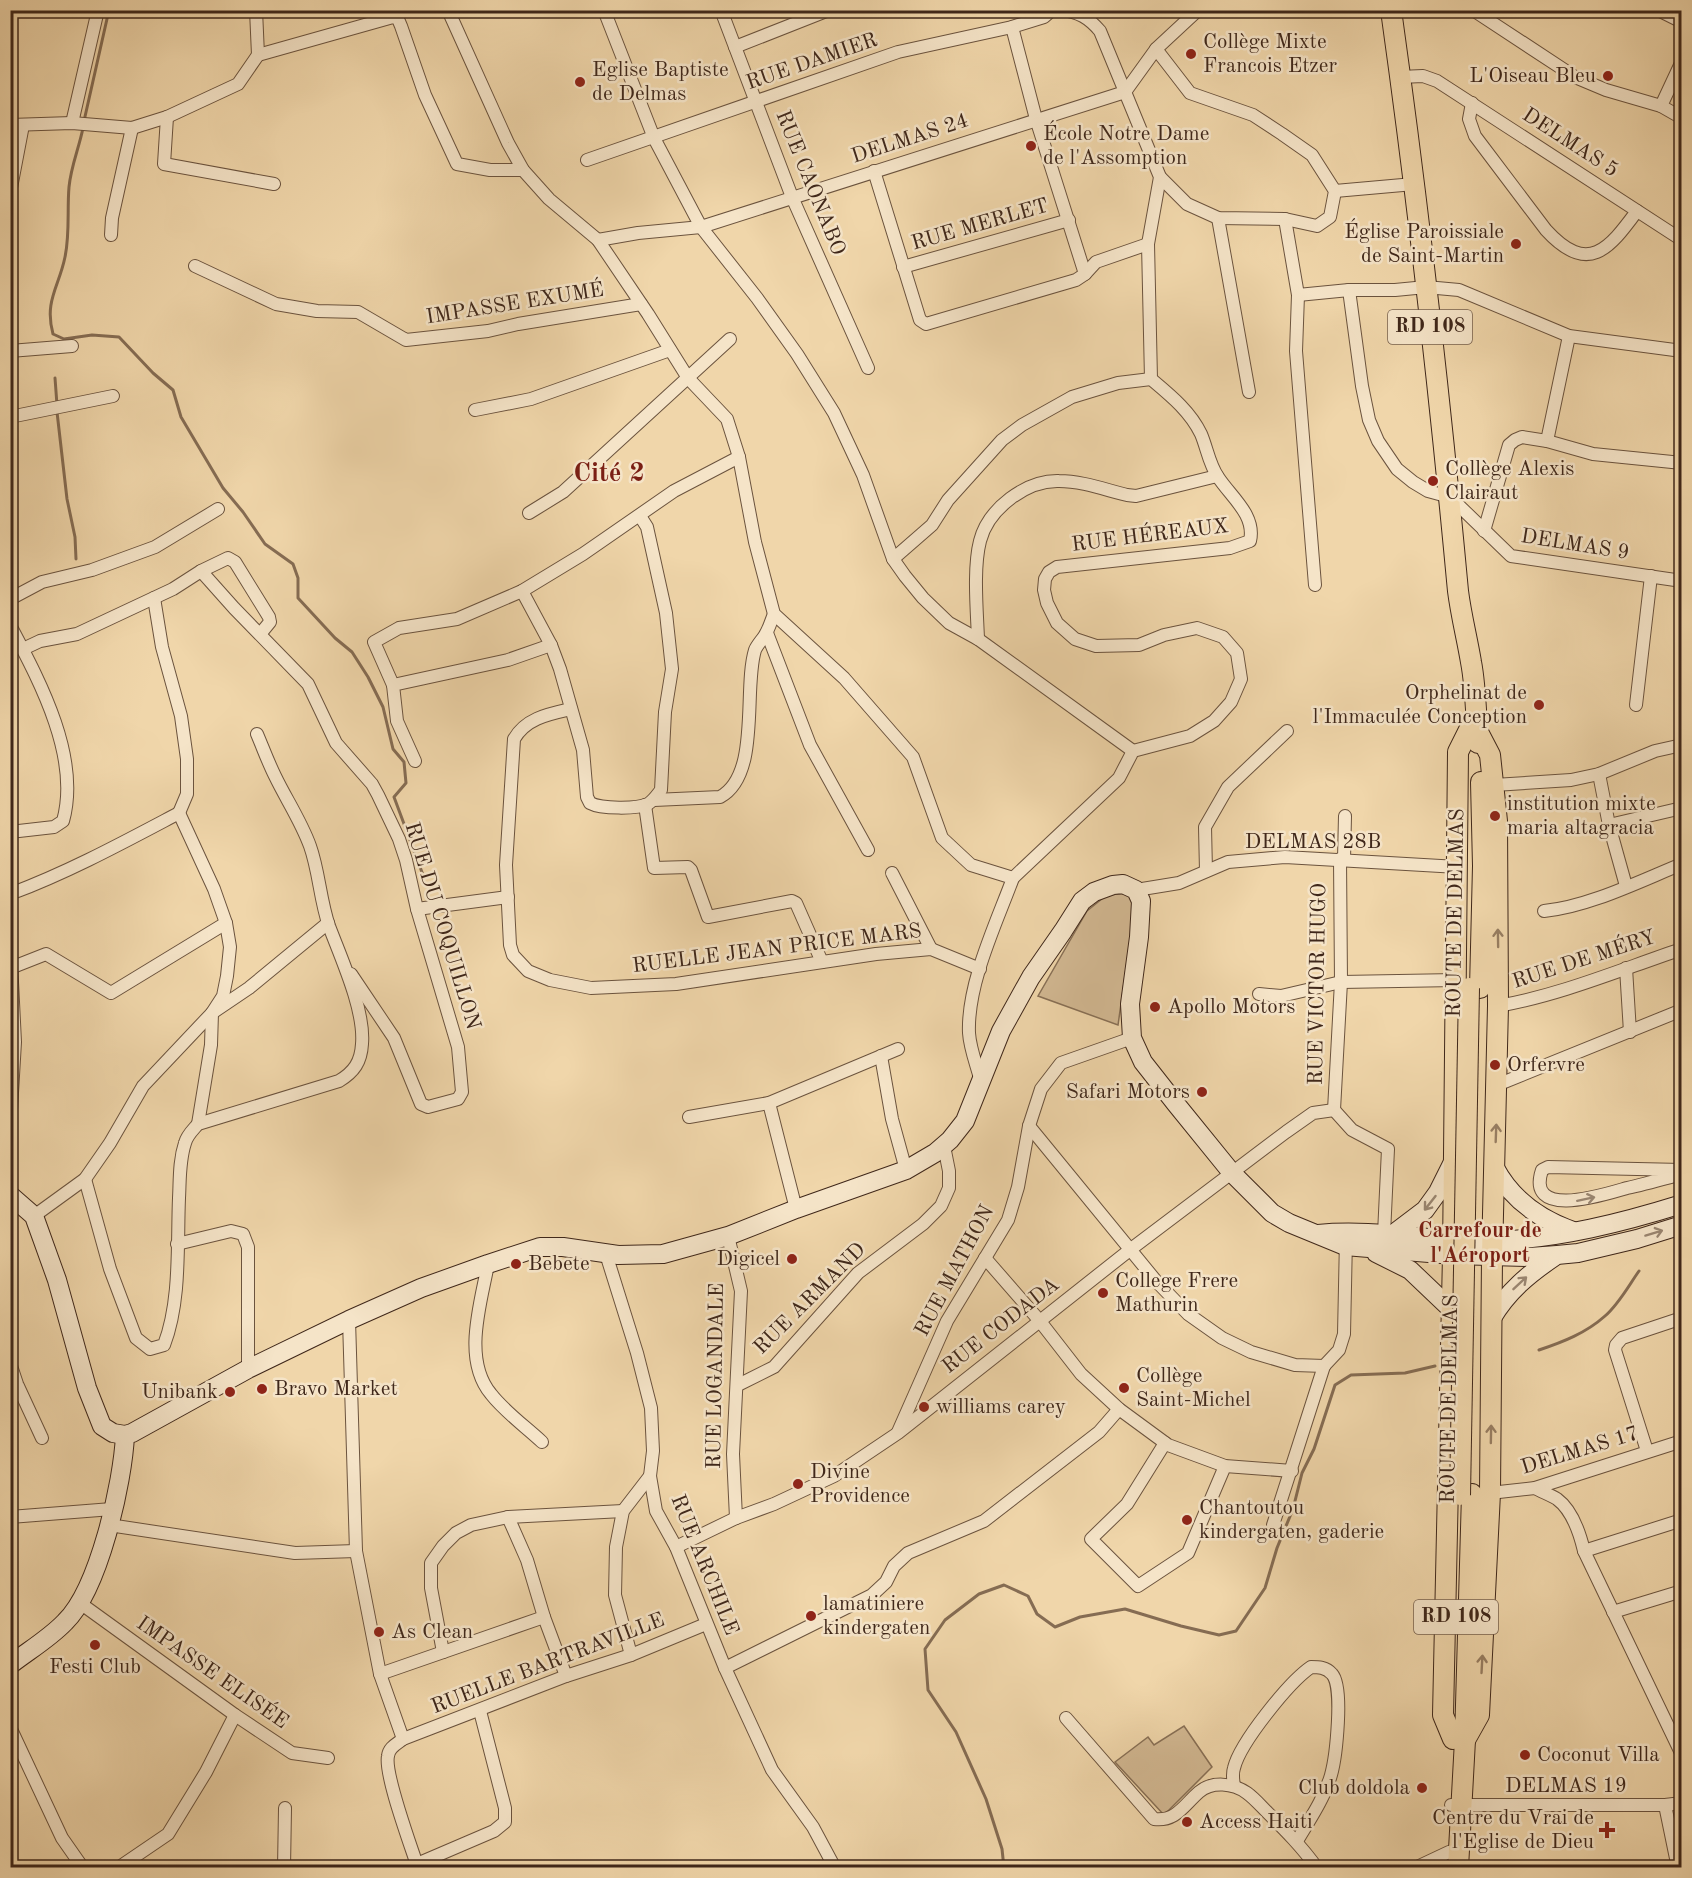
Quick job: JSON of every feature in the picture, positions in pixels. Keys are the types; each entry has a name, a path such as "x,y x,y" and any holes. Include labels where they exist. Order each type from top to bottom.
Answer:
{"main road":[{"name":"ROUTE DE DELMAS","path":"1391,10 1414,184 1450,497 1473,730 1469,985 1474,1494 1453,1859"},
{"path":"1473,730 1490,755 1494,785 1497,821 1498,1006 1495,1167 1497,1251 1474,1494 1479,1715 1459,1740 1443,1715 1452,1310 1451,1244 1454,1160 1469,985 1458,867 1458,752 1473,730"},
{"path":"10,1195 34,1216 57,1280 91,1398 102,1426 113,1433 125,1435 248,1369 349,1320 422,1288 488,1264 540,1247 563,1247 606,1254 663,1254 728,1236 906,1170 944,1146 964,1121 1001,1031 1031,977 1082,901 1094,892 1123,884 1136,890 1141,902 1130,1004 1132,1038 1143,1062 1232,1173 1272,1213 1289,1223 1317,1234 1353,1243 1410,1270 1452,1310"},
{"path":"1388,1235 1425,1210 1438,1192 1454,1160"},
{"path":"1495,1167 1504,1184 1519,1200 1553,1224 1573,1231"},
{"path":"1497,1251 1573,1231 1615,1224 1682,1204"},
{"path":"1353,1243 1388,1235 1497,1251 1557,1256 1625,1242 1682,1225"},
{"path":"1353,1243 1451,1244"},
{"path":"1492,1318 1503,1300 1518,1284 1557,1256"},
{"path":"10,1665 66,1622 80,1603 97,1566 111,1517 124,1456 125,1435"}],"street":[{"path":"80,124 98,10"},
{"path":"10,193 17,125 80,124 132,128 167,117 238,84 258,55 256,10"},
{"path":"448,10 508,143 523,170 549,199 598,240 642,304 688,378 727,419 739,457 755,542 774,614 844,678 913,757 942,838 971,865 1013,878"},
{"path":"604,10 654,138 700,227 757,298 834,412 863,475 893,559 923,598 949,623 978,639 1133,751 1119,778 1013,878 980,969 971,1001 969,1034 981,1082"},
{"name":"RUE CAONABO","path":"721,10 792,197 868,368"},
{"path":"735,47 797,16 829,10"},
{"name":"RUE DAMIER","path":"587,160 898,52 1012,27 1044,17 1052,10"},
{"path":"1062,10 1082,15 1100,31 1160,177 1187,204 1218,218 1285,219 1317,226 1330,217 1335,191 1312,155 1253,115 1190,93 1156,49"},
{"path":"1125,92 1156,49 1198,10"},
{"path":"1473,10 1575,77 1606,90 1661,106 1682,118"},
{"path":"1658,10 1682,22"},
{"path":"258,55 393,17 398,19 426,95 458,164 490,170 523,170"},
{"path":"1012,27 1036,119 1085,274"},
{"path":"1661,106 1682,61"},
{"name":"DELMAS 5","path":"1401,77 1431,78 1682,240"},
{"name":"DELMAS 24","path":"598,240 638,233 700,227 1125,92"},
{"path":"1472,103 1469,119 1475,136 1546,230 1569,250 1584,254 1605,249 1616,239 1637,211"},
{"path":"167,117 164,164 274,184"},
{"path":"111,236 112,218 132,128"},
{"path":"874,171 920,320 926,324 1076,280 1096,262 1148,244"},
{"path":"893,559 932,525 948,500 1002,440 1022,425 1072,397 1118,383 1151,380 1148,244 1160,177"},
{"path":"1335,191 1414,184"},
{"path":"1218,218 1249,392"},
{"path":"1285,219 1298,295 1296,351 1316,585"},
{"name":"RUE MERLET","path":"903,267 1069,220"},
{"name":"IMPASSE EXUMÉ","path":"195,266 276,304 317,311 358,312 406,340 488,331 642,304"},
{"path":"1298,295 1348,290 1395,290 1426,287 1459,290 1569,336 1682,351"},
{"path":"1348,290 1362,386 1369,420 1378,441 1397,469 1413,482 1428,491 1450,497"},
{"path":"1547,441 1569,336"},
{"path":"529,513 563,492 730,339"},
{"path":"10,351 72,346"},
{"path":"475,410 531,399 670,350"},
{"name":"RUE HÉREAUX","path":"1133,751 1190,736 1215,721 1232,702 1241,680 1237,653 1223,637 1197,628 1164,635 1139,645 1096,646 1075,639 1058,623 1047,603 1044,590 1045,579 1049,572 1057,567 1230,548 1250,541 1252,531 1249,519 1217,476 1200,433 1176,400 1151,380"},
{"path":"10,417 113,396"},
{"path":"1484,531 1509,445 1522,437 1547,441 1593,454 1682,462"},
{"path":"415,761 397,721 393,685 374,642 399,628 457,619 522,591 583,554 674,491 739,457"},
{"path":"978,639 977,579 980,541 988,523 1013,495 1034,484 1059,481 1136,496 1217,476"},
{"name":"DELMAS 9","path":"1450,497 1511,556 1682,580"},
{"path":"10,599 42,582 92,570 155,547 218,509"},
{"path":"640,516 646,527 666,613 672,669 665,712 661,790 650,802 654,868 688,867 708,917 792,901 796,903 822,962"},
{"path":"23,650 40,640 77,634 173,589 226,558 233,560 269,617 270,622 261,633"},
{"name":"RUE DU COQUILLON","path":"201,571 308,684 336,743 375,789 399,839 406,860 417,909 458,1047 462,1092 458,1099 428,1107 421,1104 394,1038 344,965"},
{"path":"1636,705 1651,576"},
{"path":"522,591 551,645 560,669 583,750 588,797 590,803 596,807 637,807 650,802 720,797 727,794 734,784 748,749 750,685 755,649 767,633 774,614"},
{"path":"10,894 80,865 179,813 187,794 187,759 181,716 162,647 154,597"},
{"path":"10,625 57,728 65,762 66,795 63,821 54,827 10,832"},
{"path":"767,633 810,745 868,850"},
{"path":"393,685 508,660 551,645"},
{"path":"417,909 508,897 506,865 514,739 519,731 532,721 545,715 571,709"},
{"path":"1206,871 1205,827 1228,787 1287,730"},
{"path":"198,1124 332,1084 355,1069 362,1043 359,1014 328,922 310,846 275,777 257,734"},
{"path":"1494,785 1571,780 1599,774 1655,751 1682,745"},
{"path":"1599,774 1609,825 1626,886"},
{"path":"1609,825 1682,808"},
{"path":"34,1216 85,1179 110,1143 143,1086 212,1013 223,996 230,947 226,923 214,889 179,813"},
{"name":"RUE VICTOR HUGO","path":"1334,1110 1341,982 1342,859 1345,816"},
{"name":"DELMAS 28B","path":"1136,890 1179,883 1228,862 1285,857 1458,867"},
{"path":"1544,911 1561,909 1682,864"},
{"path":"892,873 932,950"},
{"name":"RUELLE JEAN PRICE MARS","path":"508,897 510,945 513,955 528,971 550,980 591,988 676,984 876,954 932,950 980,969"},
{"path":"212,1013 249,988 328,922"},
{"path":"13,967 46,954 111,993 226,923"},
{"path":"10,942 15,1042 10,1126"},
{"name":"RUE DE MÉRY","path":"1498,1006 1567,988 1682,949"},
{"path":"1626,968 1630,1032"},
{"path":"1259,994 1281,996 1341,982 1469,985"},
{"path":"1497,1085 1682,1010"},
{"path":"85,1179 110,1269 136,1338 150,1349 165,1345 171,1326 180,1168 185,1142 198,1124 211,1045 212,1013"},
{"name":"RUE MATHON","path":"898,1433 948,1322 1008,1220 1018,1187 1029,1126 1041,1089 1061,1063 1132,1038"},
{"path":"688,1117 769,1103 898,1049"},
{"path":"881,1056 892,1119 906,1170"},
{"path":"769,1103 796,1209"},
{"path":"1334,1110 1352,1130 1388,1149 1388,1235"},
{"name":"RUE CODADA","path":"676,1547 736,1518 774,1504 834,1476 898,1433 1131,1249 1313,1113 1334,1110"},
{"path":"1029,1126 1156,1281 1188,1314 1222,1338 1251,1352 1295,1365 1324,1366"},
{"name":"RUE ARMAND","path":"738,1385 774,1367 858,1273 923,1224 941,1206 949,1188 949,1171 944,1146"},
{"path":"1548,1167 1682,1172 1576,1201 1549,1198 1543,1193 1539,1180 1542,1170 1548,1167"},
{"path":"177,1244 231,1231 243,1234 248,1247 248,1369"},
{"name":"RUE LOGANDALE","path":"728,1236 741,1291 733,1454 736,1518"},
{"path":"1273,1525 1324,1366 1339,1350 1344,1334 1353,1243"},
{"name":"RUE ARCHILE","path":"606,1254 637,1353 651,1408 653,1451 650,1476 656,1511 676,1547 706,1624 772,1770 813,1827 835,1868"},
{"path":"985,1258 1039,1320 1081,1374 1119,1409 1165,1443 1225,1466 1292,1471"},
{"path":"488,1264 477,1325 475,1347 478,1370 490,1394 542,1442"},
{"path":"1647,1451 1615,1350 1616,1345 1622,1338 1682,1318"},
{"path":"349,1320 356,1551 380,1674 403,1739 392,1748 388,1755 391,1783 418,1866 494,1831 505,1822 505,1808 480,1711"},
{"path":"10,1363 17,1384 42,1438"},
{"path":"725,1668 872,1595 886,1582 894,1566 908,1553 984,1521 1099,1432 1119,1409"},
{"name":"DELMAS 17","path":"1474,1494 1535,1488 1682,1441"},
{"path":"1165,1443 1127,1504 1091,1539 1138,1586 1188,1553 1225,1466"},
{"path":"631,1654 615,1595 616,1547 623,1511 650,1476"},
{"path":"1535,1488 1559,1500 1571,1516 1581,1536 1584,1551 1682,1755"},
{"path":"443,1652 430,1588 431,1563 456,1533 471,1525 508,1516 623,1511"},
{"path":"508,1516 527,1560 543,1617 566,1676"},
{"path":"10,1517 111,1517 295,1553 356,1551"},
{"path":"1584,1551 1682,1520"},
{"path":"1613,1612 1682,1591"},
{"name":"IMPASSE ELISÉE","path":"80,1603 235,1715 292,1753 328,1758"},
{"path":"380,1674 543,1617"},
{"name":"RUELLE BARTRAVILLE","path":"403,1739 706,1624"},
{"path":"1234,1786 1234,1765 1255,1729 1291,1683 1311,1667 1320,1667 1334,1675 1337,1682 1338,1709 1336,1747 1331,1775 1317,1809 1297,1841"},
{"path":"118,1868 168,1834 206,1772 235,1715"},
{"path":"1066,1718 1154,1820 1161,1821 1176,1816 1200,1791 1207,1787 1225,1784 1234,1786 1247,1792 1297,1841 1317,1868"},
{"path":"10,1727 62,1838 83,1868"},
{"name":"DELMAS 19","path":"1456,1805 1665,1805 1682,1803"},
{"path":"1665,1805 1678,1868"},
{"path":"284,1868 285,1808"},
{"path":"1415,1868 1453,1859"}],"shaded area":[{"path":"1108,894 1130,894 1135,905 1118,1025 1038,996 1087,911"},
{"path":"1184,1726 1212,1767 1164,1815 1115,1762 1148,1737 1154,1745"}],"waterway":[{"path":"84,121 109,10"},
{"path":"83,128 70,179 65,257 51,303 53,334 64,339 92,335 119,337 153,373 173,390 181,417 223,488 265,544 293,564 298,578 298,598 335,638 352,652 383,707 393,749 404,762 406,783 394,797 423,875"},
{"path":"55,378 57,405"},
{"path":"57,412 67,499 75,537 76,559"},
{"path":"1539,1350 1574,1336 1598,1322 1615,1306 1639,1271"},
{"path":"1004,1868 1002,1849 986,1799 956,1732 928,1690 925,1649 945,1620 979,1594 1004,1585 1028,1596 1037,1614 1055,1627 1080,1617 1125,1609 1219,1635 1236,1631 1265,1588 1277,1548 1293,1509 1302,1473 1314,1449 1335,1385 1351,1375 1405,1373 1435,1366"}],"place":[{"name":"Collège Mixte Francois Etzer","path":"1191,54"},
{"name":"L'Oiseau Bleu","path":"1608,76"},
{"name":"Eglise Baptiste de Delmas","path":"580,82"},
{"name":"École Notre Dame de l'Assomption","path":"1031,146"},
{"name":"Église Paroissiale de Saint-Martin","path":"1516,244"},
{"name":"Collège Alexis Clairaut","path":"1433,481"},
{"name":"Orphelinat de l'Immaculée Conception","path":"1539,705"},
{"name":"institution mixte maria altagracia","path":"1495,816"},
{"name":"Apollo Motors","path":"1155,1007"},
{"name":"Orfervre","path":"1495,1065"},
{"name":"Safari Motors","path":"1202,1092"},
{"name":"Digicel","path":"792,1259"},
{"name":"Bebete","path":"516,1264"},
{"name":"College Frere Mathurin","path":"1103,1293"},
{"name":"Collège Saint-Michel","path":"1124,1388"},
{"name":"Bravo Market","path":"262,1389"},
{"name":"Unibank","path":"230,1392"},
{"name":"williams carey","path":"924,1407"},
{"name":"Divine Providence","path":"798,1484"},
{"name":"Chantoutou kindergaten, gaderie","path":"1187,1520"},
{"name":"lamatiniere kindergaten","path":"811,1616"},
{"name":"As Clean","path":"379,1632"},
{"name":"Festi Club","path":"95,1645"},
{"name":"Coconut Villa","path":"1525,1755"},
{"name":"Club doldola","path":"1422,1788"},
{"name":"Access Haiti","path":"1187,1822"},
{"name":"Centre du Vrai de l'Eglise de Dieu","path":"1607,1830"}],"district":[{"name":"Cité 2","path":"609,473"},
{"name":"Carrefour de l'Aéroport","path":"1480,1244"}]}
